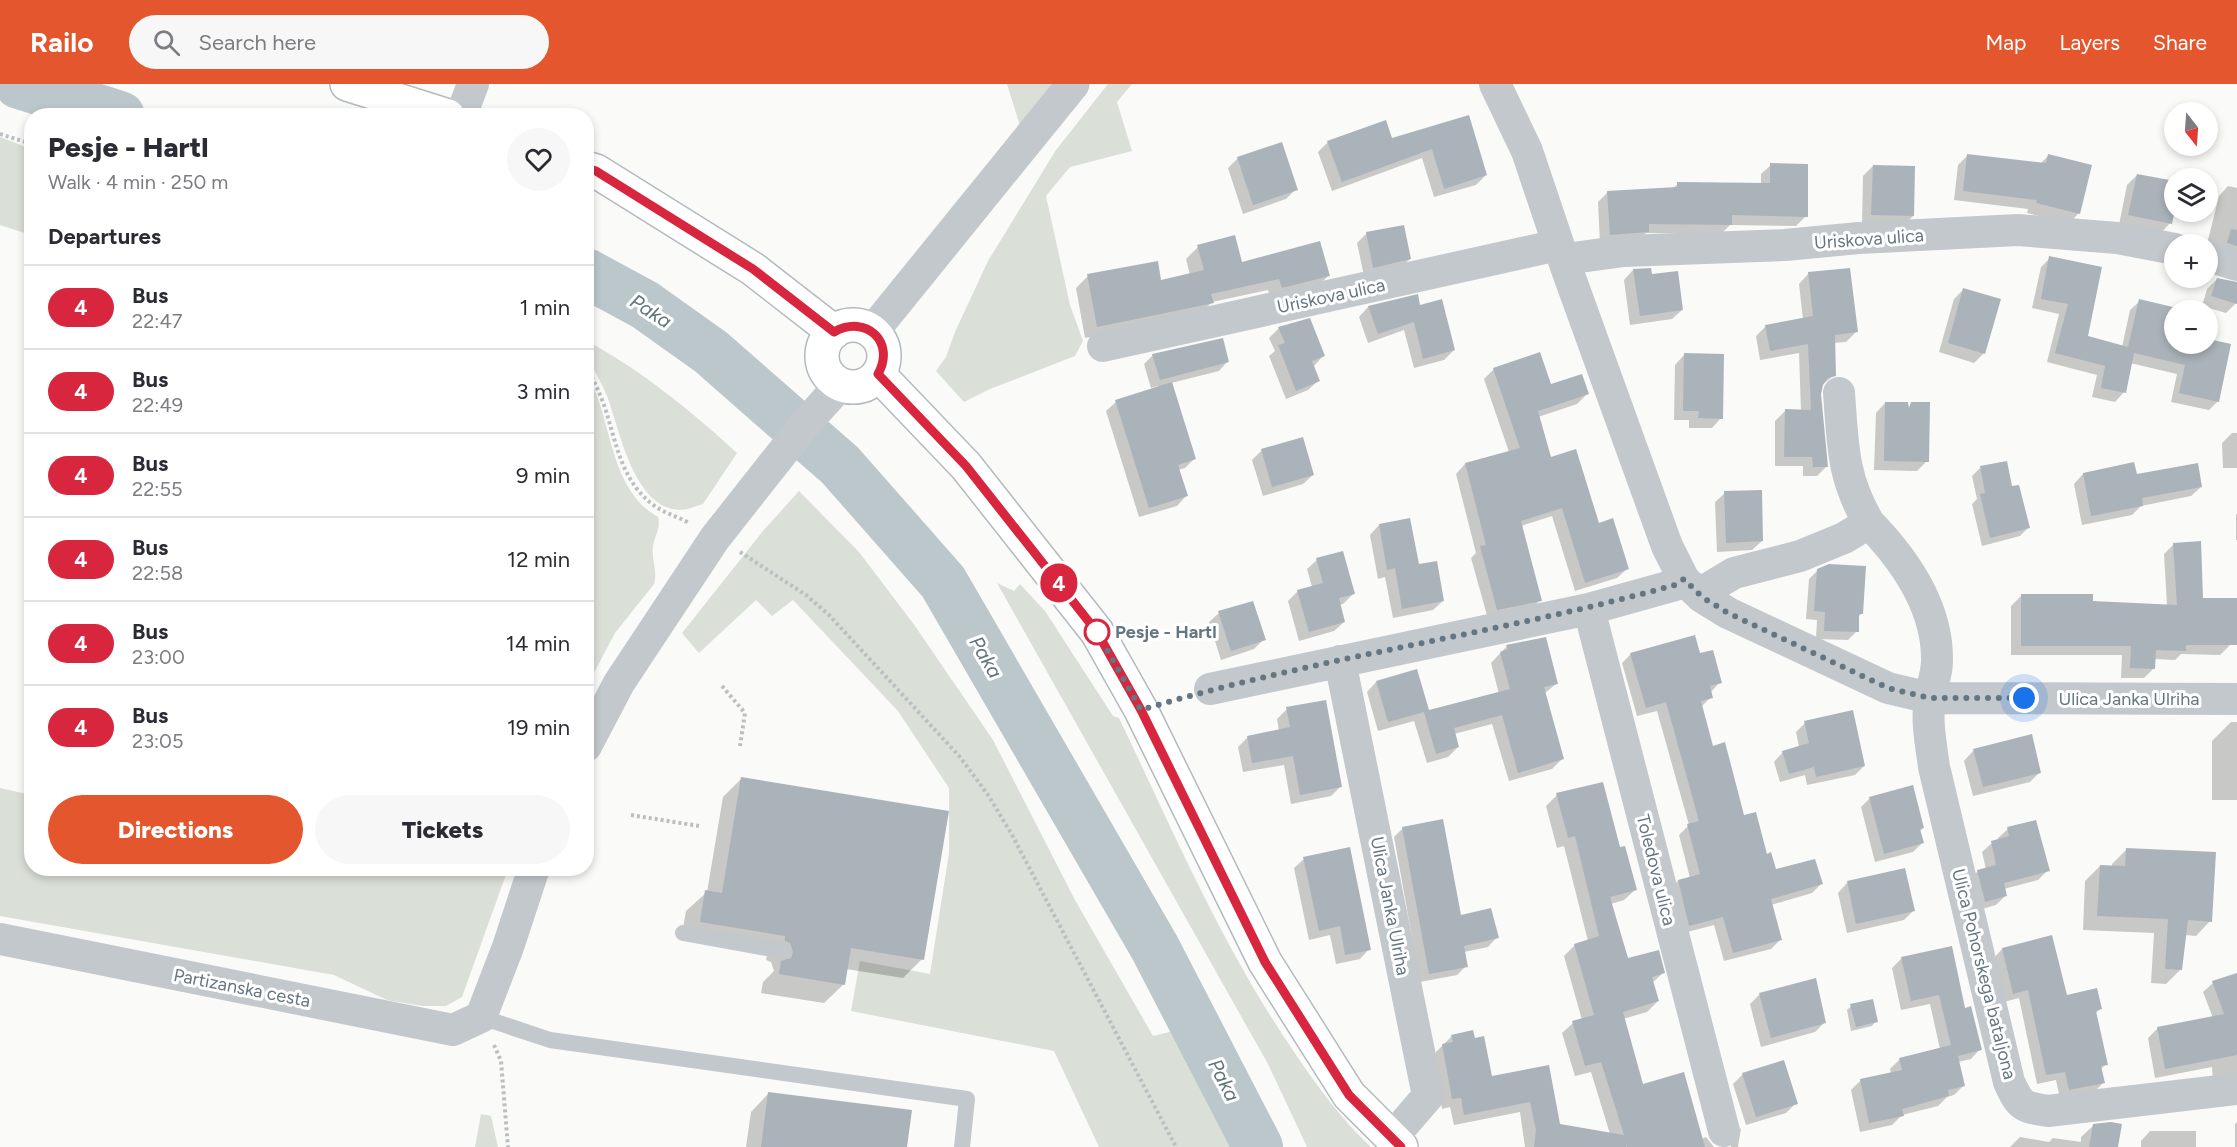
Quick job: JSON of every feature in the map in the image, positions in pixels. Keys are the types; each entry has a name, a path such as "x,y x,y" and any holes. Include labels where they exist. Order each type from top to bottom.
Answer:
{"main road":[{"path":"347,84 423,108"},
{"path":"594,170 753,269 834,332"},
{"path":"843,326 864,327 872,332 883,347 882,366 878,374 871,381 852,387 832,379 823,360 823,349 827,340 843,326"},
{"path":"878,374 966,466 1097,632 1141,710 1265,962 1349,1095 1396,1143"}],"street":[{"path":"464,108 472,84"},
{"path":"872,332 1073,84"},
{"path":"1495,84 1527,152 1561,255 1667,546 1691,587"},
{"name":"Uriskova ulica","path":"1103,346 1561,255 1580,257 1624,251 1785,245 1859,238 2018,230 2117,238 2164,247"},
{"path":"2218,259 2237,265"},
{"path":"594,730 618,683 715,538 766,472 841,384"},
{"name":"Ulica Pohorskega bataljona","path":"1839,393 1844,456 1856,500 1869,523 1891,545 1905,567 1920,592 1930,618 1937,662 1930,698 1928,727 1934,766 2008,1083 2018,1102 2031,1108 2048,1111 2237,1089"},
{"path":"1210,689 1589,609 1675,585 1691,587 1800,556 1844,538 1869,523"},
{"name":"Ulica Janka Ulriha","path":"1691,587 1728,613 1888,688 1930,698 2237,699"},
{"name":"Toledova ulica","path":"1589,609 1724,1131"},
{"name":"Ulica Janka Ulriha","path":"1340,661 1428,1096 1396,1143"},
{"path":"481,1017 508,947 531,876"},
{"name":"Partizanska cesta","path":"0,939 453,1030 481,1017"}],"lane":[{"path":"683,933 783,951"},
{"path":"481,1017 550,1040 967,1099 962,1147"}],"path":[{"path":"0,134 24,142"},
{"path":"594,383 604,405 623,468 641,495 652,505 678,517"},
{"path":"738,551 806,594 829,615 960,757 988,795 1011,833 1176,1147"},
{"path":"722,686 745,713 740,746"},
{"path":"631,815 699,826"},
{"path":"481,1017 501,1061 508,1147"}],"shaded area":[{"path":"1007,84 1052,84 1020,126"},
{"path":"1108,84 1132,84 1117,102 1132,151 1070,167 1046,196 1070,305 1083,341 1075,356 990,389 964,402 936,371 946,357 988,261 1056,150"},
{"path":"0,137 24,146 24,233 0,225"},
{"path":"594,345 665,392 737,453 703,504 680,510 664,506 651,496 631,465 607,396 594,368"},
{"path":"594,388 621,474 640,503 658,517 659,525 653,546 654,584 615,633 594,673"},
{"path":"799,491 859,552 915,626 993,740 1075,900 1153,1036 1181,1029 1240,1147 1099,1147 1054,1051 851,1011 860,961 930,974 949,853 949,788 898,711 793,600 772,616 756,600 699,653 682,633 763,531"},
{"path":"997,583 1014,591 1020,584 1045,611 1113,716 1119,718 1179,846 1244,972 1312,1077 1340,1114 1371,1147 1307,1147 1268,1064"},
{"path":"0,788 24,793 24,876 505,876 462,997 446,1006 422,1006 387,1000 334,975 0,916"},
{"path":"481,1114 491,1116 498,1147 475,1147"}],"building":[{"path":"1469,115 1487,175 1444,189 1432,149 1342,182 1327,141 1386,120 1392,138"},
{"path":"1282,142 1298,190 1253,205 1237,157"},
{"path":"1967,154 2046,163 2048,154 2092,165 2080,214 2036,203 2037,200 1963,191"},
{"path":"1770,163 1808,164 1808,217 1732,215 1732,225 1649,224 1649,232 1610,235 1607,191 1677,187 1677,182 1770,183"},
{"path":"1873,165 1915,166 1914,216 1871,215"},
{"path":"2137,174 2164,179 2164,222 2172,222 2172,224 2128,215"},
{"path":"1404,225 1411,259 1373,268 1366,232"},
{"path":"2231,229 2237,230 2237,246 2227,243"},
{"path":"1235,235 1242,262 1320,241 1330,276 1282,288 1279,279 1211,294 1214,303 1097,327 1087,274 1158,261 1161,280 1204,270 1197,245"},
{"path":"2049,256 2102,267 2088,336 2128,347 2139,299 2164,305 2164,354 2218,354 2218,341 2231,344 2219,402 2179,393 2185,365 2134,353 2126,393 2101,388 2105,366 2055,353 2068,304 2041,299"},
{"path":"1651,268 1652,274 1678,271 1683,310 1640,316 1633,269"},
{"path":"1850,268 1858,332 1835,335 1836,376 1828,378 1821,394 1828,467 1813,467 1812,457 1784,457 1785,409 1811,410 1808,344 1770,351 1765,325 1813,316 1808,272"},
{"path":"2218,278 2237,282 2237,304 2211,296 2214,288 2218,288"},
{"path":"1963,288 2001,299 1985,354 1948,343"},
{"path":"1418,294 1420,305 1442,299 1455,350 1423,359 1414,322 1378,334 1368,306"},
{"path":"1310,318 1325,356 1312,361 1320,381 1296,391 1278,345 1285,343 1278,327"},
{"path":"1223,338 1229,362 1160,380 1152,354"},
{"path":"1540,352 1551,384 1582,374 1589,394 1538,411 1551,457 1576,449 1599,523 1613,518 1629,569 1585,583 1562,508 1521,521 1542,601 1497,610 1480,546 1486,545 1465,463 1520,448 1493,368"},
{"path":"1684,353 1724,354 1723,419 1698,418 1699,411 1683,411"},
{"path":"1172,382 1196,459 1178,465 1188,496 1149,508 1115,400"},
{"path":"1885,402 1908,402 1909,409 1911,402 1930,402 1929,462 1884,461"},
{"path":"1303,437 1314,475 1272,487 1261,449"},
{"path":"2007,461 2012,486 2019,485 2030,528 1990,538 1980,494 1985,493 1980,466"},
{"path":"2134,462 2137,474 2198,463 2202,487 2142,498 2143,506 2091,516 2083,473"},
{"path":"1762,490 1763,541 1726,543 1724,491"},
{"path":"1410,518 1419,564 1437,561 1444,601 1402,609 1395,568 1387,570 1379,524"},
{"path":"2201,541 2203,598 2237,598 2237,645 2186,645 2186,651 2156,650 2155,669 2130,668 2131,646 2021,646 2021,594 2093,594 2093,601 2177,605 2173,543"},
{"path":"1343,551 1355,594 1339,598 1345,622 1309,632 1297,590 1323,583 1316,558"},
{"path":"1829,564 1866,566 1863,614 1859,614 1859,632 1824,631 1825,612 1814,611 1817,569"},
{"path":"1253,601 1266,640 1231,651 1218,611"},
{"path":"1695,635 1700,653 1713,650 1722,683 1710,686 1713,698 1701,701 1713,746 1725,742 1744,815 1756,812 1767,854 1771,852 1776,869 1815,859 1823,884 1771,899 1782,940 1733,953 1723,917 1689,926 1678,880 1700,874 1687,824 1699,821 1666,702 1646,708 1630,653"},
{"path":"1546,637 1558,684 1544,687 1564,759 1518,773 1502,715 1454,728 1459,747 1436,754 1424,712 1388,722 1376,681 1417,669 1429,710 1510,689 1500,652 1508,649 1506,645"},
{"path":"1326,700 1342,787 1300,795 1293,756 1252,763 1247,736 1290,727 1286,707"},
{"path":"1853,710 1865,766 1816,777 1814,767 1789,774 1782,751 1809,743 1804,721"},
{"path":"2032,734 2041,773 1983,787 1973,749"},
{"path":"741,777 949,811 924,960 851,948 845,985 779,974 781,961 791,958 793,952 790,943 785,941 785,936 700,922 705,890 722,893"},
{"path":"1603,782 1620,847 1625,846 1637,890 1610,897 1628,958 1659,950 1665,973 1652,977 1659,1001 1623,1012 1643,1084 1684,1072 1705,1147 1627,1147 1626,1144 1626,1147 1534,1147 1536,1130 1530,1102 1464,1115 1461,1098 1452,1099 1442,1044 1453,1042 1451,1035 1473,1030 1475,1038 1484,1036 1492,1076 1549,1065 1560,1124 1624,1135 1601,1062 1585,1066 1572,1021 1594,1015 1574,944 1599,936 1575,836 1568,838 1556,793"},
{"path":"1913,785 1924,828 1920,829 1924,843 1884,854 1869,797"},
{"path":"1443,819 1461,915 1491,908 1499,938 1464,946 1468,967 1429,974 1402,827"},
{"path":"2036,820 2050,871 2004,883 2007,896 1985,902 1977,870 1996,865 1991,841 2009,836 2007,827"},
{"path":"1350,847 1371,950 1345,955 1340,926 1319,931 1303,857"},
{"path":"2126,848 2216,852 2212,922 2188,920 2182,970 2165,969 2168,919 2097,916 2100,865 2125,866"},
{"path":"1905,868 1915,911 1856,924 1847,881"},
{"path":"2052,935 2067,995 2097,988 2102,1009 2096,1011 2108,1065 2101,1066 2105,1083 2069,1090 2065,1072 2046,1075 2028,990 2013,994 2002,948"},
{"path":"1952,946 1965,1008 1971,1006 1982,1050 1958,1056 1965,1086 1948,1090 1949,1096 1902,1109 1904,1116 1869,1123 1860,1079 1902,1070 1899,1058 1951,1045 1939,995 1911,1001 1901,957"},
{"path":"2237,973 2237,1055 2165,1069 2157,1027 2224,1014 2212,981"},
{"path":"1816,978 1826,1023 1771,1038 1759,993"},
{"path":"1873,999 1878,1022 1856,1027 1850,1004"},
{"path":"1784,1060 1798,1104 1756,1117 1742,1073"},
{"path":"768,1092 912,1110 907,1147 761,1147"},
{"path":"2111,1122 2122,1124 2118,1147 2089,1147 2093,1124"}],"waterway":[{"name":"Paka","path":"19,84 95,108"},
{"name":"Paka","path":"594,277 645,305 711,352 840,465 943,582 1155,948 1258,1147"}],"bus line":[{"name":"4","path":"594,170 753,269 834,332 843,326 854,325 864,327 879,339 884,357 878,374 966,466 1097,632 1141,710 1265,962 1349,1095 1401,1147"}],"place":[{"name":"Pesje - Hartl","path":"1097,632"}],"route":[{"path":"1097,632 1141,710 1210,689 1589,609 1675,585 1684,579 1702,597 1728,613 1888,688 1930,698 2024,698"}]}
